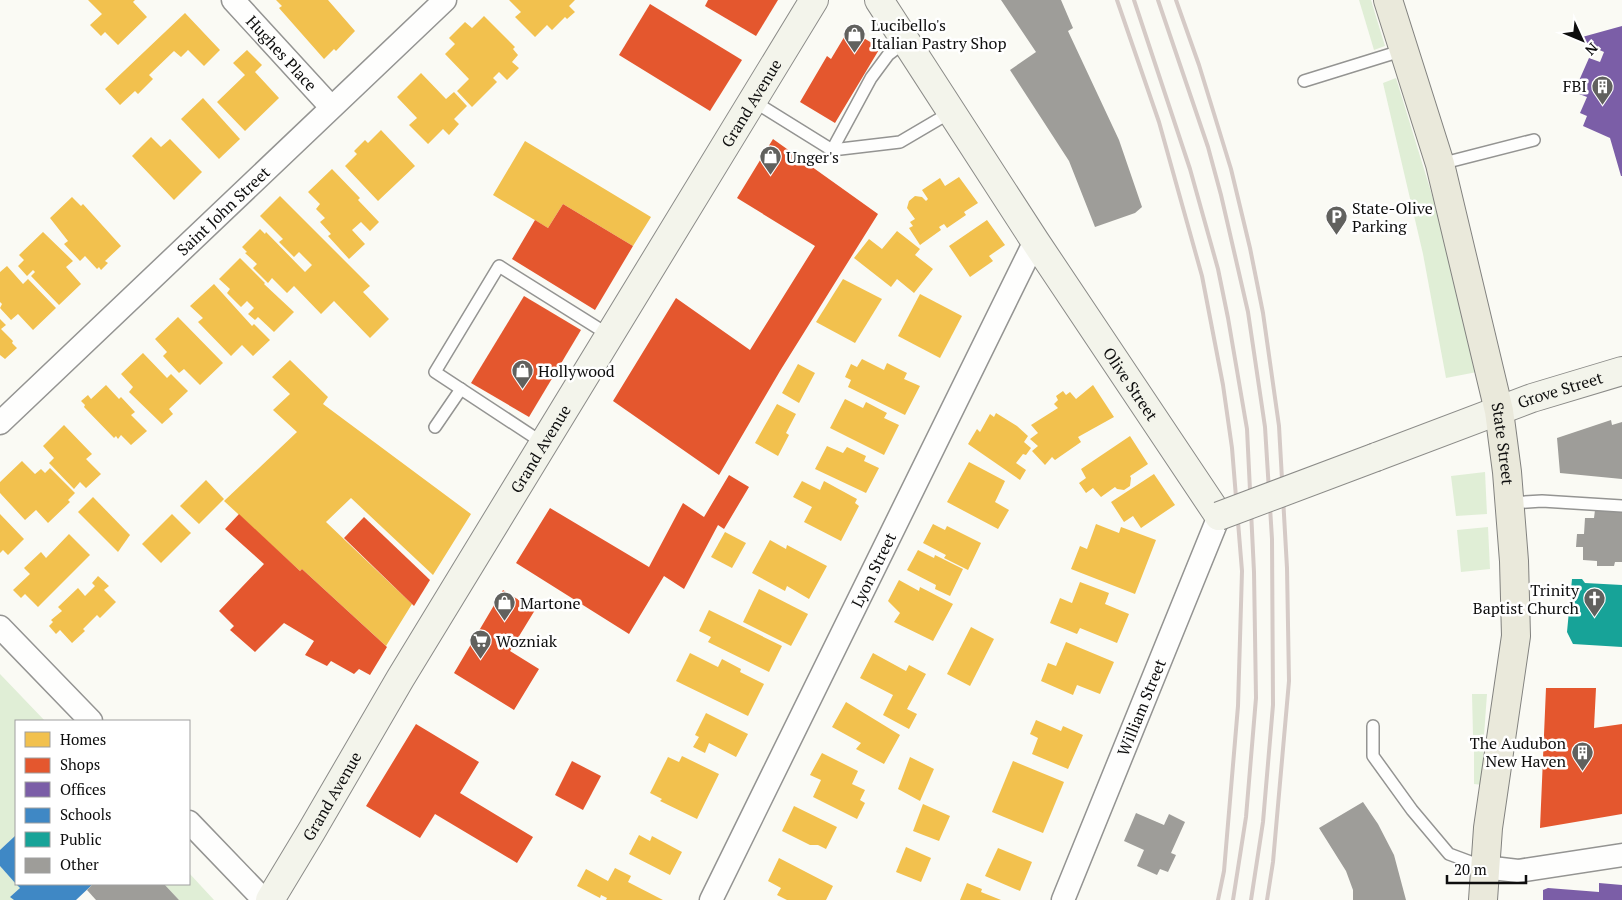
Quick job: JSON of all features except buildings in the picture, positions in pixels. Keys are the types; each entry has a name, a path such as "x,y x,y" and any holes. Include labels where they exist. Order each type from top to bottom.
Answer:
{"main road":[{"name":"State Street","path":"1388,0 1440,164 1499,410 1510,503 1516,636 1488,828 1483,900"}],"street":[{"name":"Hughes Place","path":"233,0 331,107"},
{"name":"Saint John Street","path":"0,423 445,0"},
{"name":"Grand Avenue","path":"270,900 376,718 751,100 814,0"},
{"name":"Olive Street","path":"879,0 1035,241 1219,516"},
{"name":"Lyon Street","path":"711,900 1035,241"},
{"name":"Grove Street","path":"1499,410 1622,371"},
{"path":"1219,516 1499,410"},
{"name":"William Street","path":"1063,900 1219,516"},
{"path":"0,627 90,720"},
{"path":"190,823 264,900"},
{"path":"1484,867 1518,871 1622,856"}],"lane":[{"path":"832,150 871,78 888,55 906,42"},
{"path":"1304,80 1404,50"},
{"path":"751,100 832,150 900,142 952,112"},
{"path":"1440,164 1534,140"},
{"path":"543,443 435,372 499,266 609,335"},
{"path":"435,427 461,389"},
{"path":"1510,503 1542,501 1622,506"},
{"path":"1373,726 1373,756 1412,810 1449,854 1484,867"}],"green space":[{"path":"1359,0 1371,0 1385,46 1374,50"},
{"path":"1396,78 1444,234 1477,372 1446,378 1423,254 1383,83"},
{"path":"1485,472 1487,514 1456,516 1451,476"},
{"path":"1488,527 1490,569 1461,572 1457,530"},
{"path":"0,674 44,720 15,720 15,836 0,850"},
{"path":"1472,694 1487,694 1484,735 1473,735"},
{"path":"1474,743 1484,743 1482,785 1474,784"},
{"path":"0,866 15,882 15,885 20,888 11,897 14,900 0,900"},
{"path":"190,874 214,900 179,900 165,885 190,885"}],"railway":[{"path":"1117,0 1159,122 1202,276 1223,385 1232,448 1242,571 1238,706 1224,871 1218,900"},
{"path":"1134,0 1190,169 1218,269 1247,429 1254,572 1256,698 1246,817 1233,900"},
{"path":"1158,0 1208,147 1221,195 1248,312 1265,427 1272,539 1273,705 1263,822 1251,900"},
{"path":"1176,0 1199,65 1231,169 1263,313 1279,426 1287,568 1289,681 1273,862 1267,900"}],"place":[{"name":"Lucibello's Italian Pastry Shop","path":"855,53"},
{"name":"FBI","path":"1603,105"},
{"name":"Unger's","path":"770,176"},
{"name":"State-Olive Parking","path":"1336,236"},
{"name":"Hollywood","path":"522,390"},
{"name":"Trinity Baptist Church","path":"1595,618"},
{"name":"Martone","path":"504,622"},
{"name":"Wozniak","path":"480,660"},
{"name":"The Audubon New Haven","path":"1582,771"}]}
